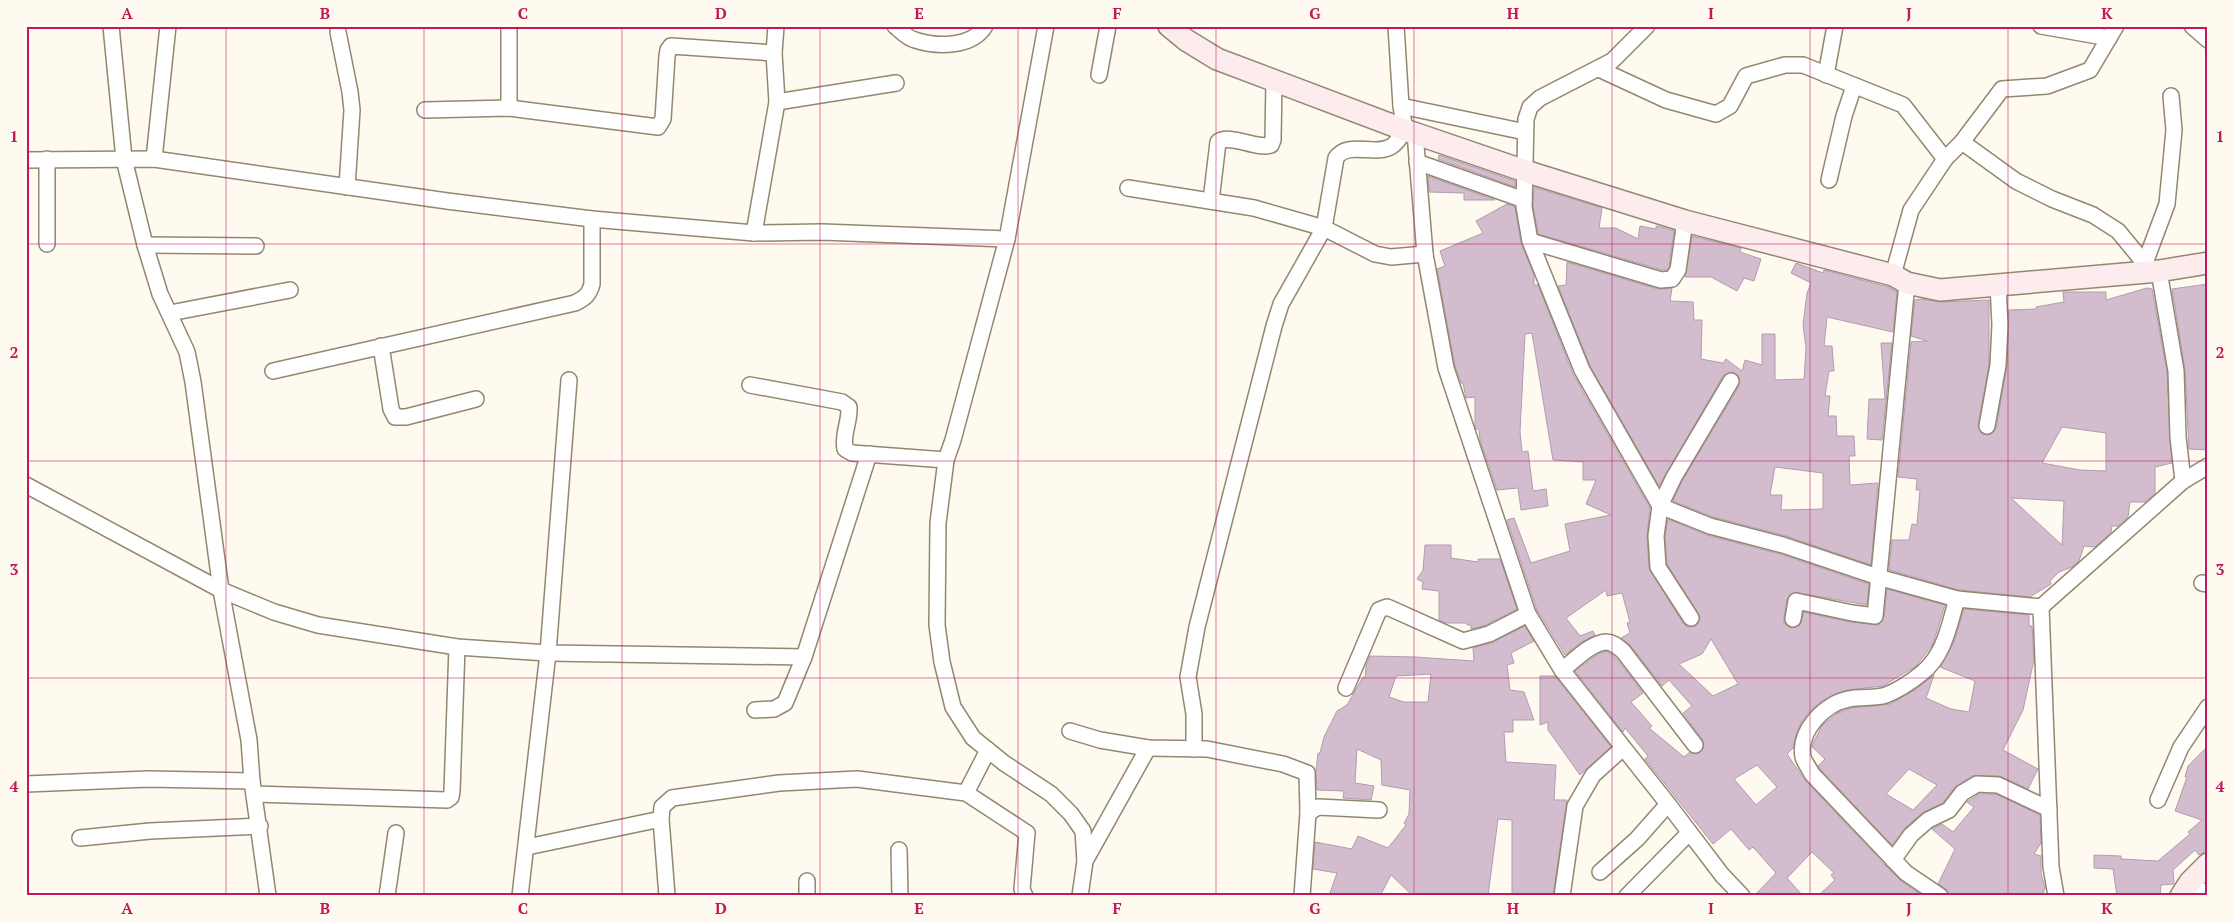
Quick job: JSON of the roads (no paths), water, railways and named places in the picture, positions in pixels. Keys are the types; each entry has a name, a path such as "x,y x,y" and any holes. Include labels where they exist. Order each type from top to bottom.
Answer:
{"street":[{"path":"111,26 124,159 145,245 160,294 187,352 193,382 221,590 249,740 253,787 260,826 268,896"},
{"path":"154,159 168,26"},
{"path":"509,26 509,108"},
{"path":"754,233 777,102 774,52 776,26"},
{"path":"895,26 913,40 945,45 974,37 985,26"},
{"path":"1046,26 1007,239 954,440 946,460 938,523 937,625 942,662 954,707 973,738 1051,794 1071,814 1083,831 1085,861 1080,896"},
{"path":"1099,75 1108,26"},
{"path":"1169,26 1187,33 1218,59 1410,132 1525,171 1684,221 1940,290 2208,263"},
{"path":"1396,26 1401,106 1410,132 1417,162 1425,254 1446,368 1528,614 1562,670 1722,875 1742,896"},
{"path":"1647,26 1621,53 1599,69 1540,98 1530,107 1526,119 1525,132 1524,200 1530,241 1582,370 1660,506 1710,526 1783,545 1878,576 1957,598 2041,607 2182,481 2208,466"},
{"path":"1826,75 1835,26"},
{"path":"1793,619 1796,601 1875,616 1900,279 1911,210 1945,159 1962,142 2002,89 2047,86 2090,70 2112,32 2041,26"},
{"path":"2192,26 2208,40"},
{"path":"338,32 352,110 347,187"},
{"path":"425,110 509,108 658,127 663,119 667,56 671,46 774,52"},
{"path":"1599,69 1666,100 1716,114 1730,106 1746,76 1785,65 1803,66 1903,105 1945,159"},
{"path":"1211,200 1218,142 1226,139 1271,145 1273,140 1274,80"},
{"path":"777,102 896,82"},
{"path":"1829,180 1844,116 1854,86"},
{"path":"2171,96 2174,130 2167,204 2151,268 2176,371 2178,437 2182,481"},
{"path":"1401,106 1525,132"},
{"path":"1194,749 1194,714 1188,677 1197,627 1281,304 1324,228 1336,158 1340,152 1350,149 1386,149 1410,132"},
{"path":"1962,142 2016,181 2052,199 2093,215 2118,231 2151,268"},
{"path":"47,159 48,244"},
{"path":"26,160 154,159 347,187 592,219 754,233 822,232 1007,239"},
{"path":"1417,162 1524,200"},
{"path":"1128,188 1254,208 1324,228 1376,254 1391,257 1425,254"},
{"path":"272,371 574,303 584,299 590,294 592,284 592,219"},
{"path":"1530,241 1661,280 1672,279 1678,270 1684,221"},
{"path":"145,245 256,246"},
{"path":"1987,426 1998,365 2000,325 1998,284"},
{"path":"170,313 290,290"},
{"path":"381,346 391,409 395,417 406,418 476,399"},
{"path":"520,896 548,653 569,380"},
{"path":"1691,618 1658,567 1656,536 1660,506 1674,477 1731,381"},
{"path":"750,385 842,402 849,407 850,418 844,440 845,449 852,453 946,460"},
{"path":"755,710 774,709 785,703 804,657 869,454"},
{"path":"26,485 221,590 274,612 318,625 457,646 548,653 804,657"},
{"path":"1940,896 1906,873 1812,774 1803,758 1803,744 1812,724 1826,709 1847,699 1885,696 1907,684 1924,671 1944,646 1957,598"},
{"path":"1346,688 1379,610 1387,607 1463,641 1489,634 1528,614"},
{"path":"2041,607 2051,867 2056,896"},
{"path":"1562,670 1592,647 1606,642 1614,644 1623,651 1695,745"},
{"path":"26,784 148,778 447,800 451,797 452,791 457,646"},
{"path":"2158,800 2181,747 2208,707"},
{"path":"1070,731 1100,740 1148,748 1207,749 1283,764 1307,773 1308,813 1302,896"},
{"path":"1085,861 1148,748"},
{"path":"1562,896 1575,806 1593,775 1623,748"},
{"path":"966,793 988,750"},
{"path":"667,896 661,819 662,807 672,798 779,783 857,779 966,793 1027,833 1022,889 1025,896"},
{"path":"1893,860 1911,835 1928,820 1949,810 1962,793 1978,784 1998,785 2049,809"},
{"path":"1600,872 1636,839 1668,804"},
{"path":"1308,813 1318,807 1379,810"},
{"path":"526,848 661,819"},
{"path":"80,838 260,826"},
{"path":"388,896 396,833"},
{"path":"1627,896 1689,833"},
{"path":"899,850 900,896"},
{"path":"2208,864 2186,889 2208,896"}]}
